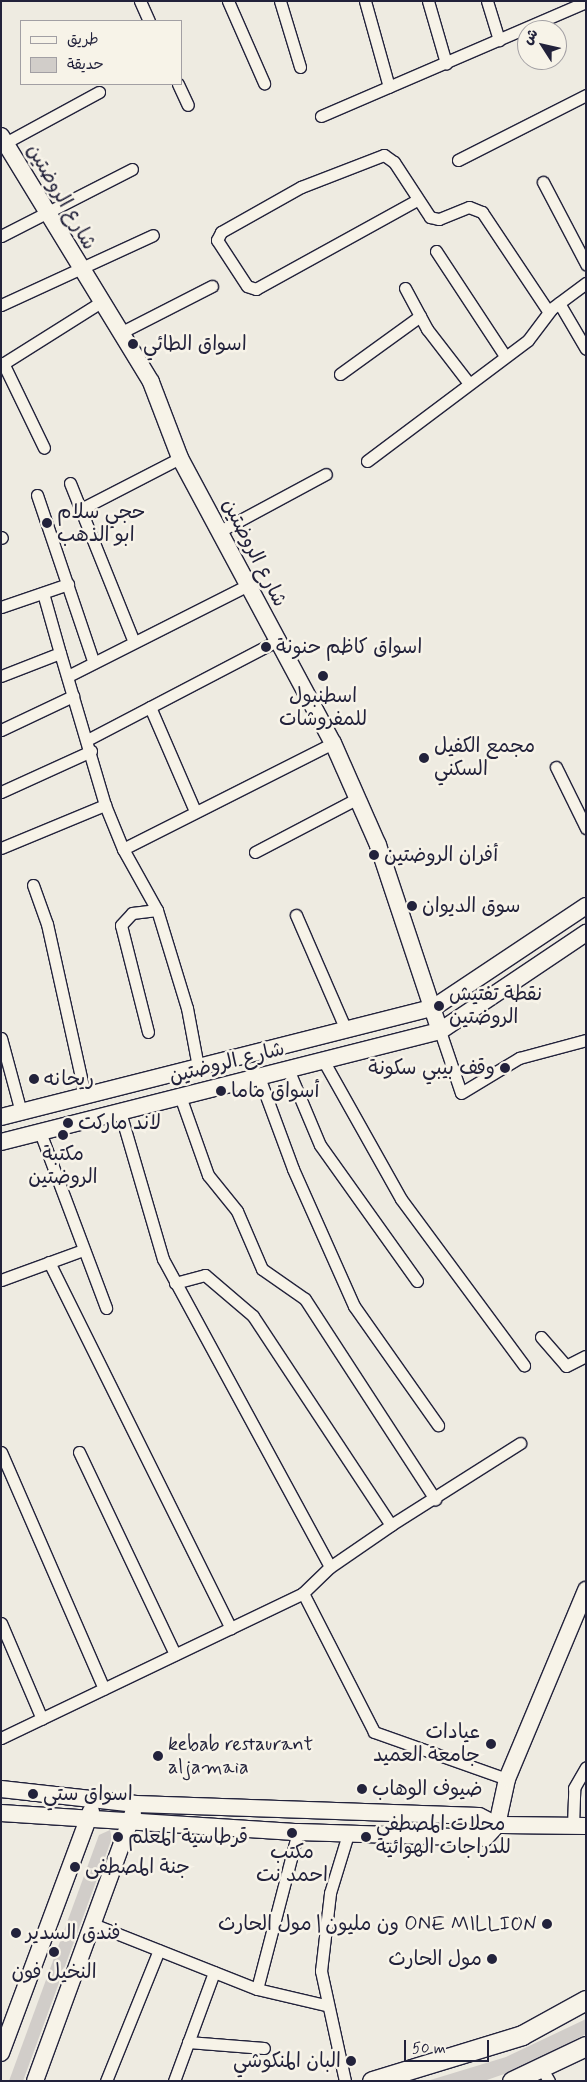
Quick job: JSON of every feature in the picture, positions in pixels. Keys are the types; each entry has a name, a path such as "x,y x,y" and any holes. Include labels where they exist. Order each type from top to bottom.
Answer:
{"main road":[{"name":"شارع الروضتين","path":"1,1142 440,1031 378,845 333,744 246,586 220,531 180,458 151,382 122,332 78,268 3,140"},
{"path":"433,1008 586,906"},
{"path":"440,1031 586,933"},
{"name":"شارع الروضتين","path":"1,1117 433,1008"},
{"path":"1,1813 298,1832 478,1839 490,1834 497,1825 507,1779 586,1590"},
{"path":"1,1789 136,1804 479,1816 497,1825 579,1826"},
{"path":"2,2049 89,1820 95,1799"},
{"path":"35,2081 136,1804"},
{"path":"372,2081 522,2035 586,2000"},
{"path":"512,2081 546,2075 586,2046"}],"street":[{"path":"140,1 149,20"},
{"path":"228,1 264,83"},
{"path":"280,1 300,67"},
{"path":"365,1 389,87"},
{"path":"428,1 446,64"},
{"path":"487,1 499,40"},
{"path":"322,116 586,2"},
{"path":"178,85 188,105"},
{"path":"3,140 99,92"},
{"path":"458,160 586,94"},
{"path":"416,200 256,289 247,286 217,240 221,232 301,186 376,156 394,162 416,200 436,219 469,207 482,212 548,311"},
{"path":"1,236 132,169"},
{"path":"543,182 586,264"},
{"path":"1,305 153,235"},
{"path":"436,251 505,356"},
{"path":"367,460 468,382 528,340 548,311 586,283"},
{"path":"122,332 212,286"},
{"path":"405,288 420,316 468,382"},
{"path":"44,448 2,364 101,302"},
{"path":"559,303 586,349"},
{"path":"340,374 420,316"},
{"path":"80,509 180,458"},
{"path":"220,531 326,474"},
{"path":"70,483 134,642"},
{"path":"37,495 94,663"},
{"path":"1,607 68,584"},
{"path":"68,676 246,586"},
{"path":"43,592 105,804 123,849 157,910 187,1008 198,1067"},
{"path":"1,792 89,745 150,707 276,641"},
{"path":"1,676 60,653"},
{"path":"1,730 73,696"},
{"path":"150,707 195,812"},
{"path":"123,849 333,744"},
{"path":"556,767 586,828"},
{"path":"255,852 356,799"},
{"path":"1,848 105,804"},
{"path":"33,885 47,924 85,1096"},
{"path":"148,1032 121,926 132,913 157,910"},
{"path":"296,915 346,1030"},
{"path":"440,1031 461,1093 519,1058 586,1040"},
{"path":"1,1038 21,1112"},
{"path":"322,1060 400,1200 524,1365"},
{"path":"288,1069 320,1145 417,1281"},
{"path":"259,1077 293,1169 354,1306 438,1424"},
{"path":"180,1096 208,1175 236,1211 262,1269 305,1298 435,1499"},
{"path":"120,1112 163,1259 330,1568"},
{"path":"40,1132 106,1308"},
{"path":"1,1280 83,1250"},
{"path":"49,1262 231,1628"},
{"path":"175,1283 205,1275 253,1316 391,1525"},
{"path":"540,1337 566,1366 586,1356"},
{"path":"2,1735 104,1689 303,1593 330,1568 391,1525 520,1444"},
{"path":"1,1452 104,1689"},
{"path":"79,1452 175,1654"},
{"path":"303,1593 374,1732 507,1779"},
{"path":"1,1623 42,1718"},
{"path":"579,1826 574,1788 586,1767"},
{"path":"257,1989 298,1832"},
{"path":"345,2081 325,2005 323,1932 348,1834"},
{"path":"93,1924 257,1989 325,2005"},
{"path":"106,2081 159,1950"},
{"path":"174,2081 214,1972"},
{"path":"188,2042 264,2048"}],"green space":[{"path":"110,1830 112,1838 23,2081 9,2081 99,1835"},
{"path":"586,2019 586,2034 519,2069 484,2081 427,2081 506,2057"}],"place":[{"name":"اسواق الطائي","path":"133,344"},
{"name":"حجي سلام ابو الذهب","path":"47,523"},
{"name":"اسواق كاظم حنونة","path":"266,647"},
{"name":"اسطنبول للمفروشات","path":"323,676"},
{"name":"مجمع الكفيل السكني","path":"424,758"},
{"name":"أفران الروضتين","path":"374,855"},
{"name":"سوق الديوان","path":"412,906"},
{"name":"نقطة تفتيش الروضتين","path":"439,1006"},
{"name":"وقف بيبي سكونة","path":"505,1068"},
{"name":"ريحانه","path":"34,1079"},
{"name":"أسواق ماما","path":"221,1091"},
{"name":"لاند ماركت","path":"68,1123"},
{"name":"مكتبة الروضتين","path":"63,1135"},
{"name":"عيادات جامعة العميد","path":"491,1744"},
{"name":"kebab restaurant aljamaia","path":"158,1756"},
{"name":"ضيوف الوهاب","path":"362,1789"},
{"name":"اسواق ستي","path":"33,1794"},
{"name":"مكتب احمد نت","path":"292,1833"},
{"name":"قرطاسية المعلم","path":"118,1837"},
{"name":"محلات المصطفى للدراجات الهوائية","path":"366,1837"},
{"name":"جنة المصطفى","path":"75,1867"},
{"name":"ون مليون | مول الحارث ONE MILLION","path":"547,1924"},
{"name":"فندق السدير","path":"16,1933"},
{"name":"النخيل فون","path":"54,1952"},
{"name":"مول الحارث","path":"492,1959"},
{"name":"البان المنكوشي","path":"351,2061"}]}
